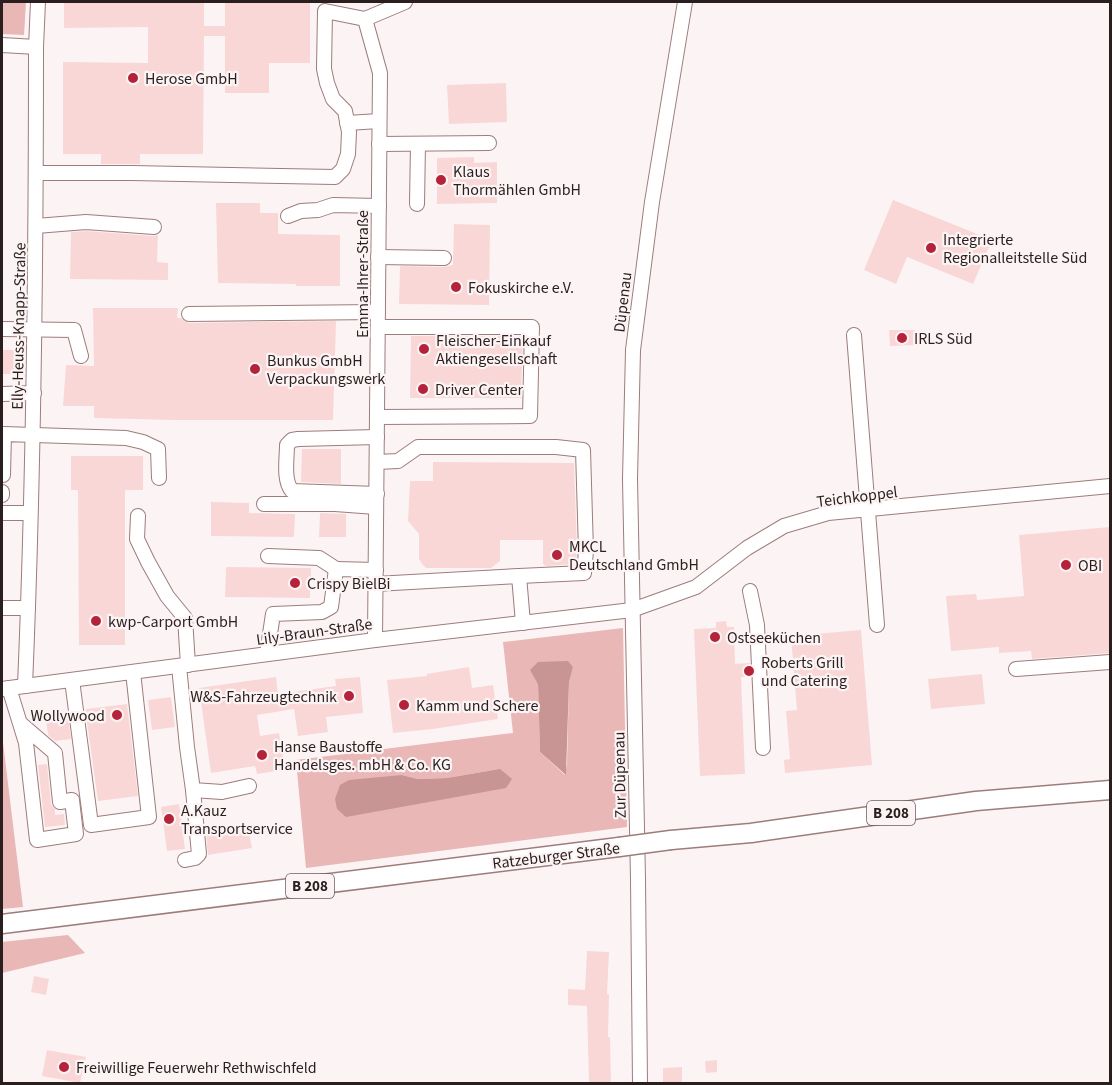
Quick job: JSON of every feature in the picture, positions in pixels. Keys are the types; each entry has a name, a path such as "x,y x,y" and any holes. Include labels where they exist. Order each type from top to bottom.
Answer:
{"main road":[{"name":"Ratzeburger Straße","path":"2,924 671,840 751,833 976,801 1110,790"}],"street":[{"name":"Elly-Heuss-Knapp-Straße","path":"25,686 36,329 38,2"},
{"path":"36,173 334,177 343,170 348,154 349,132 345,111 333,99 324,69 325,11 365,19 405,2"},
{"name":"Düpenau","path":"632,610 630,479 633,350 652,202 686,2"},
{"name":"Emma-Ihrer-Straße","path":"365,19 380,73 375,640"},
{"path":"2,45 36,47"},
{"path":"347,123 379,121"},
{"path":"379,144 489,143"},
{"path":"417,204 418,144"},
{"path":"288,216 333,205 379,206"},
{"path":"36,226 86,222 154,227"},
{"path":"378,258 444,258"},
{"path":"189,314 378,312"},
{"path":"377,417 530,416 532,327 378,327"},
{"path":"2,329 74,330 81,356"},
{"path":"854,335 877,625"},
{"path":"2,394 34,393"},
{"path":"3,475 3,434 32,434 126,438 143,442 158,449 159,478"},
{"path":"376,501 292,491 287,480 287,445 292,440 298,439 377,437"},
{"path":"268,556 319,558 336,570 376,577 584,573 586,551 583,450 556,447 418,447 398,460 377,462"},
{"name":"Teichkoppel","path":"632,610 696,587 747,548 784,526 828,513 1110,486"},
{"path":"264,504 335,504 376,501"},
{"path":"2,513 30,513"},
{"path":"138,516 137,539 167,596 185,618 186,747 199,854 195,858 185,860"},
{"path":"267,654 273,614 322,612 332,607 336,570"},
{"path":"519,576 523,623"},
{"path":"750,591 757,625 763,748"},
{"path":"2,608 28,608"},
{"name":"Lily-Braun-Straße","path":"5,689 375,640 632,610"},
{"name":"Zur Düpenau","path":"632,610 640,1083"},
{"path":"1016,669 1110,662"},
{"path":"72,680 91,825 102,824 149,817 133,672"},
{"path":"5,689 26,743 37,840 76,834 72,800 60,802 55,753 20,723"},
{"path":"193,790 222,792 249,786"}],"shaded area":[{"path":"2,2 26,2 24,35 2,34"},
{"path":"623,628 627,827 306,868 296,760 513,733 503,642","holes":["573,666 569,682 565,775 540,752 538,684","500,769 335,799 402,775 418,779 447,778"]},
{"path":"568,661 573,667 569,682 566,775 540,752 538,684 530,670 538,662"},
{"path":"2,734 23,907 2,909"},
{"path":"500,769 512,779 506,788 346,817 337,809 335,799 340,785 349,780 402,775 418,779 447,778"},
{"path":"68,935 85,953 2,973 2,942"}],"building":[{"name":"Herose GmbH","path":"64,2 204,2 204,26 225,26 225,2 310,2 310,63 269,63 269,93 225,93 225,36 204,36 203,154 140,154 140,164 101,164 101,154 63,154 63,62 148,63 148,27 64,28"},
{"path":"506,83 507,122 449,124 447,85"},
{"path":"474,157 474,163 497,162 497,203 437,204 437,158"},
{"name":"Integrierte Regionalleitstelle Süd","path":"893,200 992,240 973,284 907,257 896,284 864,270"},
{"path":"216,203 260,203 260,213 278,213 278,234 340,235 340,286 218,283"},
{"path":"454,224 490,225 489,305 399,304 400,266 444,267 453,265"},
{"path":"71,232 158,235 157,262 168,263 168,280 70,279"},
{"name":"Bunkus GmbH Verpackungswerk","path":"93,308 178,308 177,318 189,323 336,321 333,420 94,418 94,406 63,406 66,365 94,366"},
{"name":"IRLS Süd","path":"889,330 915,330 915,345 890,346"},
{"path":"411,336 523,336 521,398 410,398"},
{"path":"2,350 18,350 18,374 2,374"},
{"path":"302,449 341,449 341,484 301,482"},
{"path":"71,456 143,456 143,490 125,490 125,645 79,645 78,490 71,490"},
{"path":"433,462 574,463 576,564 546,566 543,564 543,540 500,540 500,561 491,568 426,568 419,559 419,534 408,521 410,481 433,481"},
{"path":"211,502 249,503 249,513 295,514 294,537 211,536"},
{"path":"320,513 346,514 346,537 319,537"},
{"name":"OBI","path":"1110,527 1110,653 1032,659 1031,651 999,653 999,647 951,651 946,596 976,594 977,600 1024,596 1019,535"},
{"path":"226,567 311,568 310,598 225,597"},
{"path":"726,621 727,627 734,627 735,664 750,663 751,677 741,677 745,774 700,776 694,629 716,628 716,622"},
{"path":"861,630 872,765 785,773 784,760 790,759 786,711 797,710 791,636"},
{"path":"469,667 472,688 493,685 498,719 393,733 387,680 427,676 427,674"},
{"path":"982,674 985,704 931,709 928,679"},
{"path":"276,677 278,694 336,686 335,679 360,677 363,713 326,717 328,732 298,736 294,709 257,715 260,736 279,733 283,770 257,774 255,766 211,773 199,688"},
{"path":"171,697 175,727 152,730 148,700"},
{"path":"127,704 138,796 98,801 86,709"},
{"path":"68,717 71,739 55,741 48,735 46,720"},
{"path":"47,764 51,804 55,809 55,815 64,814 65,825 45,827 38,765"},
{"path":"179,804 185,849 167,851 161,807"},
{"path":"248,826 252,848 208,855 206,833"},
{"path":"587,951 609,952 607,994 609,994 608,1037 610,1037 611,1083 589,1083 587,1006 568,1005 568,989 585,990"},
{"path":"34,976 49,979 46,995 31,992"},
{"path":"47,1050 86,1057 80,1083 42,1076"},
{"path":"717,1060 717,1072 706,1073 705,1061"},
{"path":"682,1067 682,1083 663,1083 663,1068"}],"place":[{"name":"Herose GmbH","path":"133,78"},
{"name":"Klaus Thormählen GmbH","path":"441,180"},
{"name":"Integrierte Regionalleitstelle Süd","path":"931,248"},
{"name":"Fokuskirche e.V.","path":"456,287"},
{"name":"IRLS Süd","path":"902,338"},
{"name":"Fleischer-Einkauf Aktiengesellschaft","path":"424,349"},
{"name":"Bunkus GmbH Verpackungswerk","path":"255,369"},
{"name":"Driver Center","path":"423,389"},
{"name":"MKCL Deutschland GmbH","path":"557,555"},
{"name":"OBI","path":"1066,565"},
{"name":"Crispy BielBi","path":"295,583"},
{"name":"kwp-Carport GmbH","path":"96,621"},
{"name":"Ostseeküchen","path":"715,637"},
{"name":"Roberts Grill und Catering","path":"749,671"},
{"name":"W&S-Fahrzeugtechnik","path":"349,696"},
{"name":"Kamm und Schere","path":"404,705"},
{"name":"Wollywood","path":"117,715"},
{"name":"Hanse Baustoffe Handelsges. mbH & Co. KG","path":"262,755"},
{"name":"A.Kauz Transportservice","path":"169,819"},
{"name":"Freiwillige Feuerwehr Rethwischfeld","path":"64,1067"}]}
